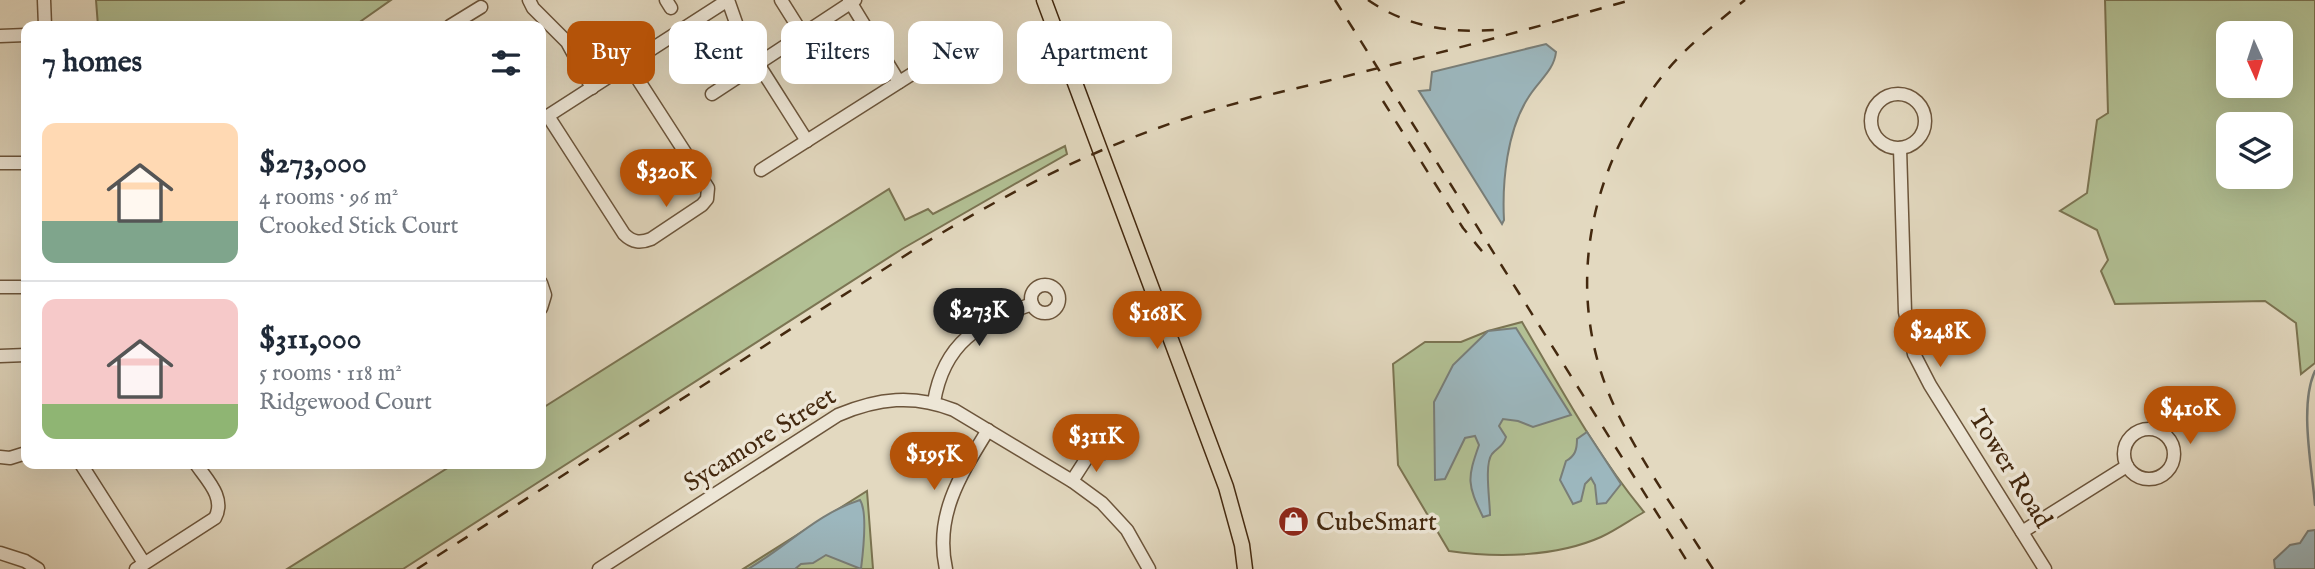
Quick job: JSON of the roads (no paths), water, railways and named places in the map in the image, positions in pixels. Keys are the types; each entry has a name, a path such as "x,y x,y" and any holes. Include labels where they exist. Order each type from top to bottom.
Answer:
{"main road":[{"path":"1044,0 1226,487 1242,545 1245,569"}],"street":[{"path":"44,0 45,21"},
{"path":"528,0 567,42 592,88"},
{"path":"655,47 728,0 735,21"},
{"path":"781,0 794,21"},
{"path":"823,21 852,1 899,82"},
{"path":"458,21 481,7"},
{"path":"0,36 21,35"},
{"path":"761,170 908,77"},
{"path":"767,78 807,141"},
{"path":"546,117 598,84"},
{"path":"546,121 627,237 643,242 651,239 702,205 708,194 707,184 641,84"},
{"path":"712,93 726,84"},
{"path":"1896,94 1914,98 1925,116 1921,136 1915,142 1900,148 1887,145 1877,138 1871,119 1879,102 1896,94"},
{"name":"Tower Road","path":"1900,148 1905,312 1914,354 1930,385 2046,569"},
{"path":"0,163 21,163"},
{"path":"0,287 21,287"},
{"path":"934,402 941,375 959,343 989,320 1032,304"},
{"path":"0,356 21,355"},
{"name":"Sycamore Street","path":"599,569 838,415 878,401 914,399 934,402 954,410 1072,481 1113,513 1133,540 1149,569"},
{"path":"2154,429 2167,435 2171,441 2174,458 2164,474 2152,479 2145,478 2135,475 2127,466 2124,450 2127,442 2139,430 2154,429"},
{"path":"946,569 943,537 950,496 988,430"},
{"path":"1072,481 1092,450"},
{"path":"0,457 10,458 21,455"},
{"path":"2022,532 2127,466"},
{"path":"84,469 140,566 215,518 219,504 199,469"},
{"path":"0,553 25,561 38,569"}],"water":[{"path":"1546,44 1556,52 1555,59 1528,98 1515,126 1507,157 1502,224 1419,91 1430,90 1432,72"},
{"path":"1516,328 1571,415 1533,427 1503,419 1499,426 1506,437 1490,459 1490,515 1483,517 1470,481 1479,445 1475,436 1465,438 1445,479 1435,480 1434,402 1453,365 1488,331"},
{"path":"1587,432 1621,484 1606,503 1597,504 1595,485 1591,478 1585,484 1581,501 1573,504 1560,480 1566,461 1575,452 1577,439"},
{"path":"860,500 864,523 861,569 826,555 795,569 748,569 830,513"},
{"path":"2315,530 2315,569 2275,569 2274,560 2290,545 2300,543 2308,531"}],"waterway":[{"path":"2315,371 2310,385 2307,418 2315,505"}],"railway":[{"path":"1335,0 1692,569"},
{"path":"1368,0 1400,17 1434,27 1469,31 1505,29"},
{"path":"1567,18 1631,0"},
{"path":"1713,569 1650,471 1616,410 1600,368 1590,325 1587,282 1590,238 1600,196 1614,155 1635,116 1679,57 1745,0"},
{"path":"417,569 920,246 1045,176 1144,133 1215,109 1574,16"},
{"path":"1383,101 1463,228 1486,256"}],"place":[{"name":"CubeSmart","path":"1293,522"}]}
